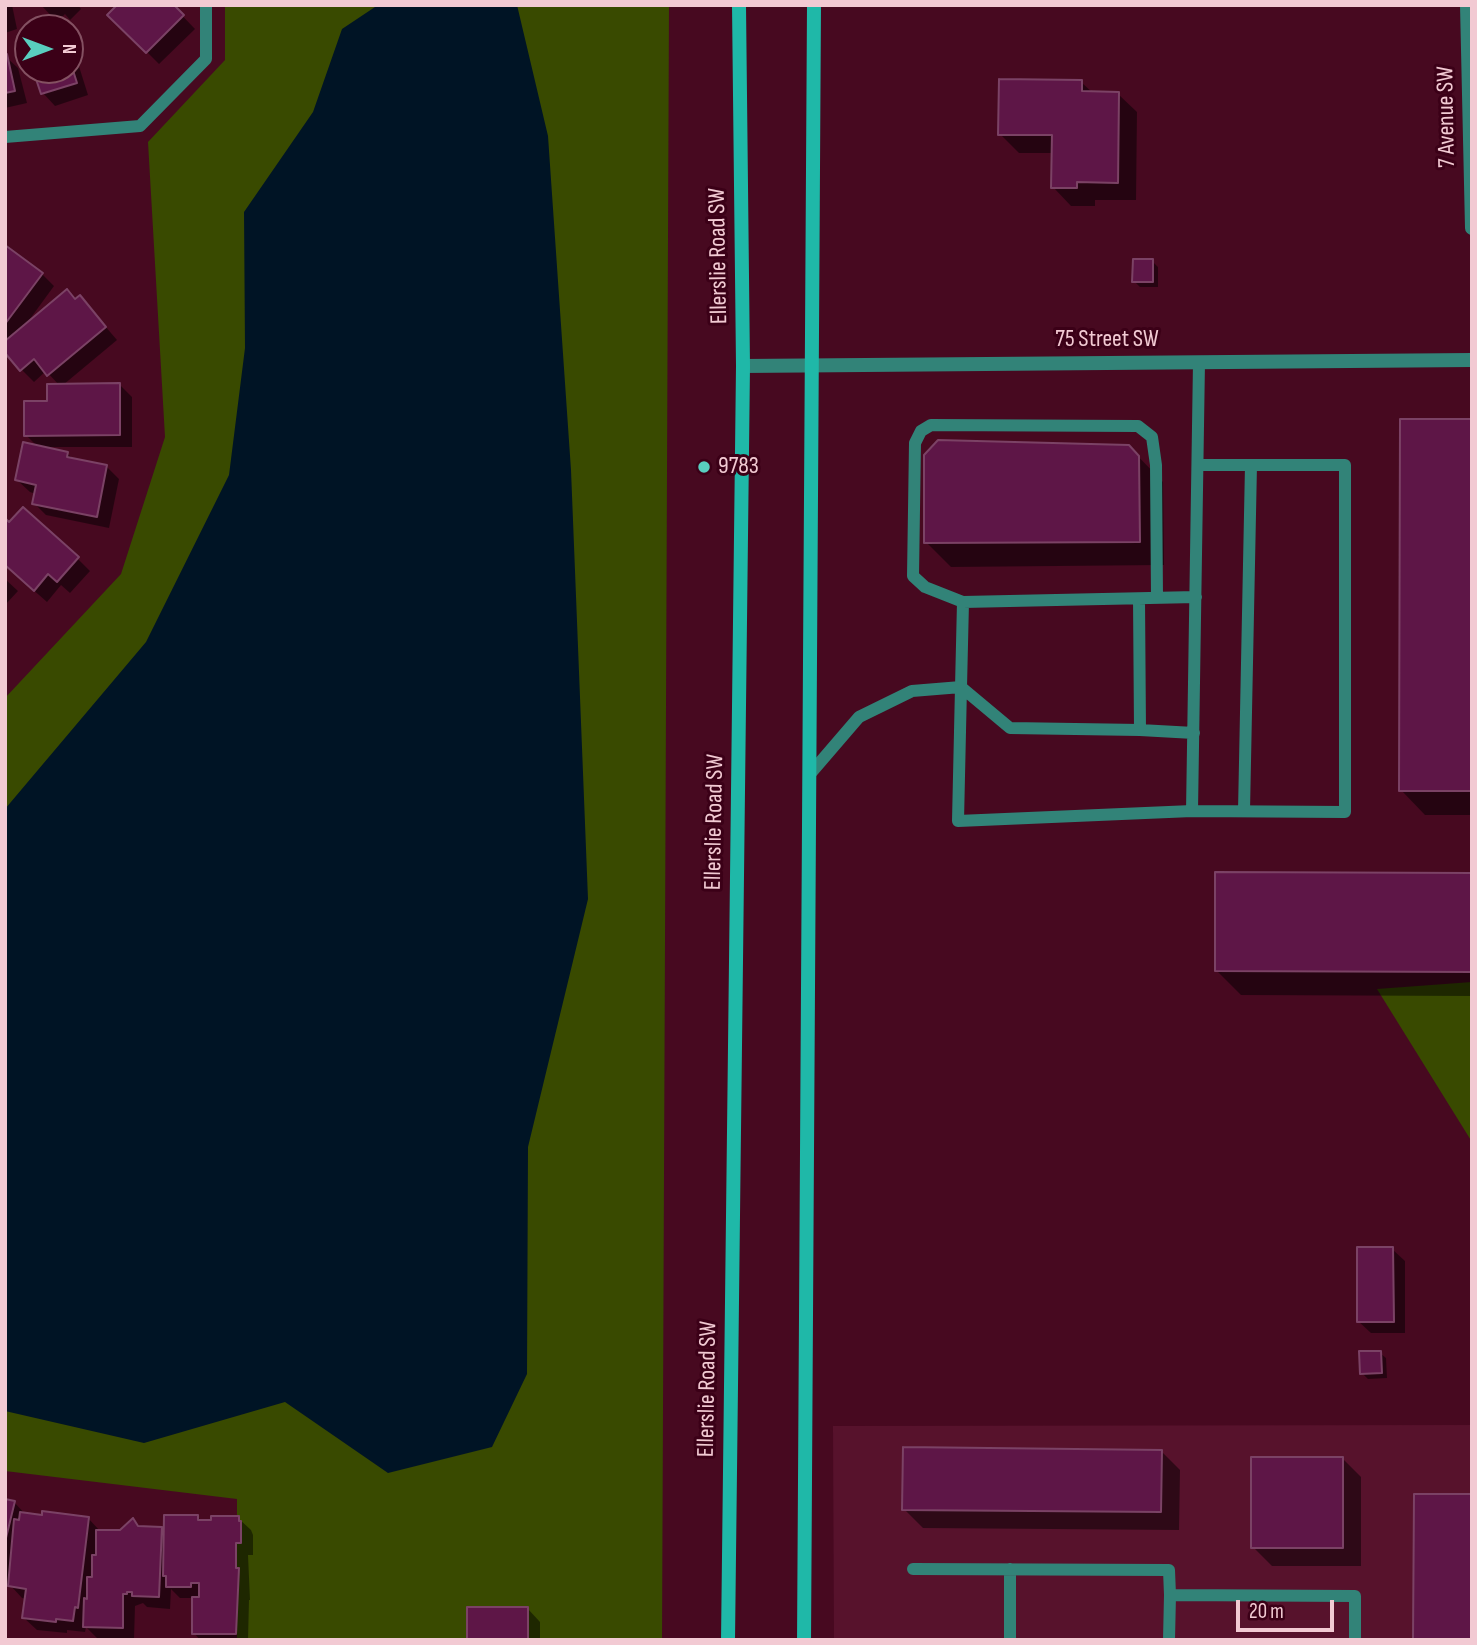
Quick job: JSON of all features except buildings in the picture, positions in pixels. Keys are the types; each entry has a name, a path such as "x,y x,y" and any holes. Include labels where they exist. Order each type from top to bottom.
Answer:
{"main road":[{"name":"Ellerslie Road SW","path":"728,1640 743,366 739,5"},
{"path":"804,1640 814,5"}],"street":[{"name":"7 Avenue SW","path":"1467,5 1472,228"},
{"name":"75 Street SW","path":"743,366 1472,360"}],"lane":[{"path":"5,137 140,126 206,59 206,5"},
{"path":"1192,811 1199,362"},
{"path":"1157,598 1156,465 1152,437 1138,426 931,425 921,431 915,443 913,576 925,587 963,602 1139,598 1157,598 1196,597"},
{"path":"1244,811 1251,464"},
{"path":"963,602 958,821 1192,811 1345,811 1345,465 1198,465"},
{"path":"1139,598 1140,730"},
{"path":"810,775 859,717 912,691 961,687 1010,728 1194,733"},
{"path":"913,1569 1169,1570 1170,1640"},
{"path":"1010,1569 1010,1640"},
{"path":"1170,1595 1355,1596 1355,1640"}],"shaded area":[{"path":"1472,1425 1472,1640 834,1640 833,1426"}],"green space":[{"path":"225,5 669,5 662,1640 237,1640 237,1499 5,1471 5,698 121,574 165,437 148,142 225,60"},
{"path":"1472,982 1472,1142 1377,989"}],"water":[{"path":"378,5 517,5 548,136 571,470 588,899 528,1147 527,1374 492,1447 388,1473 285,1402 144,1443 5,1411 5,809 146,642 229,475 245,348 244,212 313,112 342,29"}],"place":[{"name":"9783","path":"704,467"}]}
